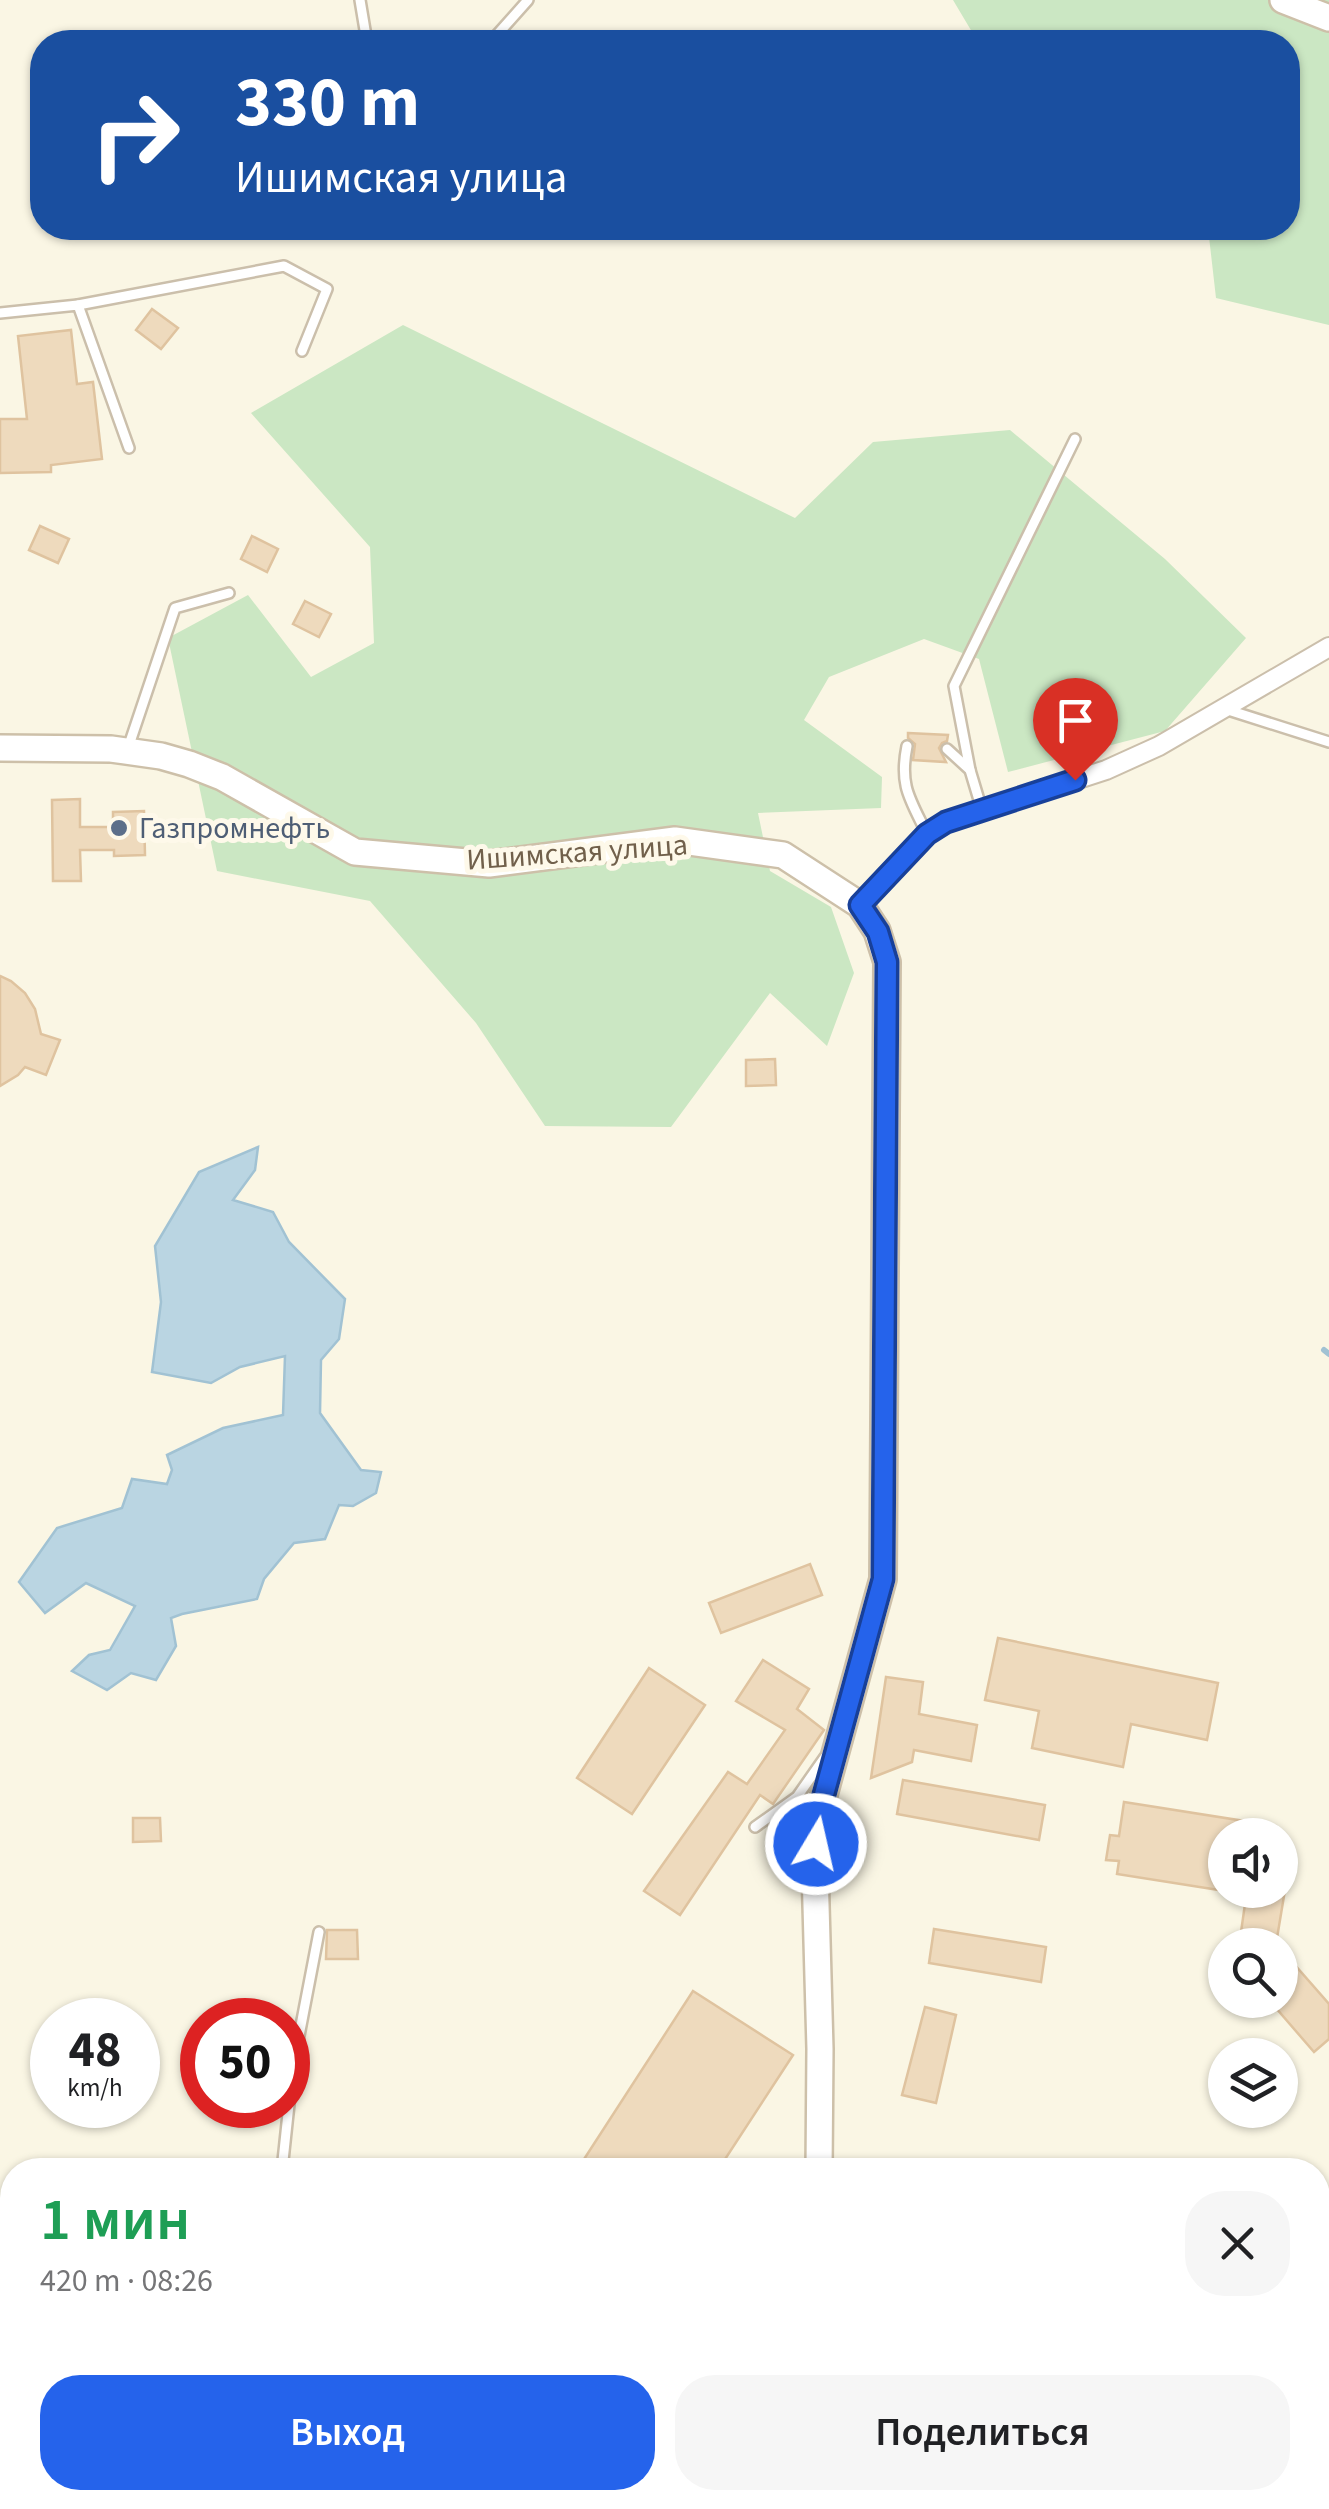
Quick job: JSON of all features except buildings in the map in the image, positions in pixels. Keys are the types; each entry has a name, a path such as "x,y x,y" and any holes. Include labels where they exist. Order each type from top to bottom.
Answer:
{"main road":[{"path":"1282,0 1329,18"},
{"name":"Ишимская улица","path":"0,748 127,751 189,764 222,777 355,852 488,864 676,840 783,854 860,905"},
{"path":"819,2158 817,1820 883,1579 887,962 878,932 860,905"}],"street":[{"path":"860,905 927,834 946,822 1106,770 1159,746 1329,647"}],"lane":[{"path":"360,0 365,30"},
{"path":"501,30 528,0"},
{"path":"0,312 78,305 284,266 327,290 302,351"},
{"path":"78,305 129,448"},
{"path":"983,812 970,770 954,686 1075,440"},
{"path":"127,751 175,608 229,594"},
{"path":"1223,708 1329,742"},
{"path":"908,746 903,766 905,791 927,834"},
{"path":"947,749 970,770"},
{"path":"755,1827 797,1797 840,1735"},
{"path":"283,2158 293,2066 319,1932"}],"green space":[{"path":"953,0 1329,0 1329,325 1216,298 1209,240 1300,240 1300,30 971,30"},
{"path":"403,325 795,518 873,442 1010,430 1165,559 1246,638 1165,731 1008,772 979,659 924,639 829,677 804,720 882,777 881,808 758,813 770,871 831,907 854,973 827,1046 770,993 671,1127 545,1126 476,1023 370,901 217,871 168,638 248,595 311,677 374,643 370,547 251,413"}],"water":[{"path":"258,1147 255,1170 233,1200 273,1212 289,1242 345,1299 339,1339 321,1360 320,1413 361,1470 381,1472 376,1493 353,1506 339,1505 325,1539 294,1543 264,1579 257,1599 171,1618 176,1646 156,1680 131,1673 107,1690 72,1671 89,1655 110,1650 135,1606 86,1583 45,1613 19,1582 57,1528 122,1508 132,1479 167,1484 172,1470 167,1455 223,1428 283,1415 285,1356 240,1367 211,1383 152,1372 161,1302 155,1246 199,1172"}],"waterway":[{"path":"1324,1350 1329,1354"}],"place":[{"name":"Газпромнефть","path":"119,828"}],"route":[{"path":"816,1844 817,1820 883,1579 887,962 878,932 860,905 927,834 946,822 1075,780"}]}
